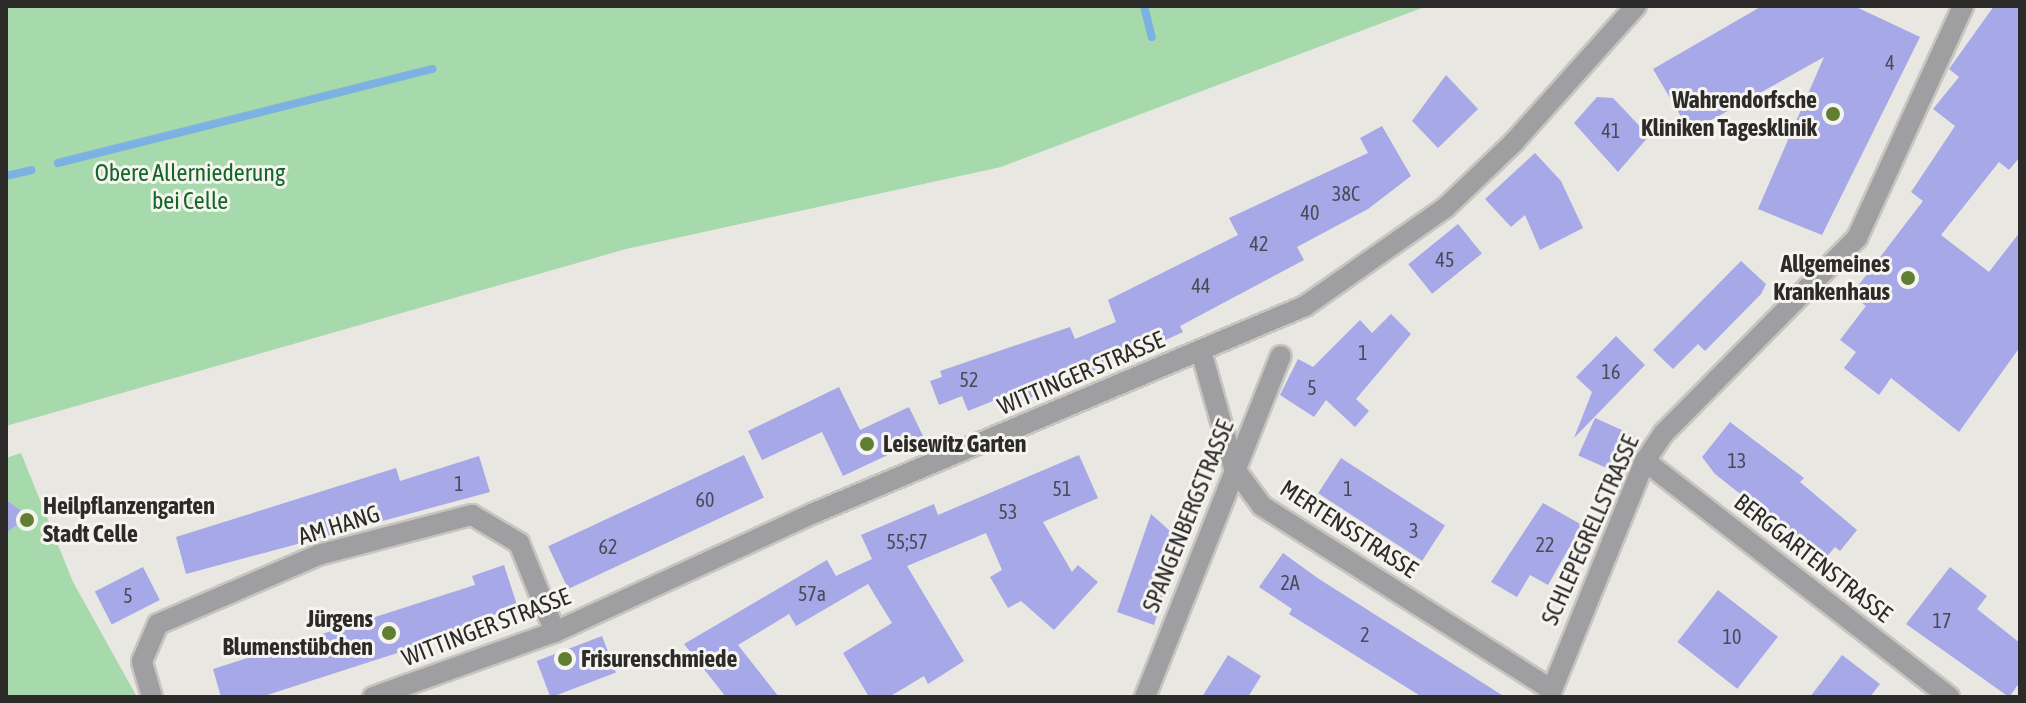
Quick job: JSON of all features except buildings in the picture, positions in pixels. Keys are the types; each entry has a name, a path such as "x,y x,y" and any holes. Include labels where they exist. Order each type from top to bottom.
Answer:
{"street":[{"name":"WITTINGER STRASSE","path":"373,697 555,632 814,513 1201,351 1348,283 1445,208 1514,142 1636,6"},
{"name":"SCHLEPEGRELLSTRASSE","path":"1549,692 1645,461 1663,434 1857,238 1963,6"},
{"name":"MERTENSSTRASSE","path":"1201,351 1234,468 1262,506 1549,692"},
{"name":"SPANGENBERGSTRASSE","path":"1145,697 1281,356"},
{"name":"BERGGARTENSTRASSE","path":"1645,461 1949,697"},
{"name":"AM HANG","path":"152,697 142,661 158,624 318,555 472,515 519,543 555,632"}],"green space":[{"name":"Obere Allerniederung bei Celle","path":"6,6 1427,6 1001,167 626,249 6,426"},
{"name":"Heilpflanzengarten Stadt Celle","path":"21,453 73,582 137,697 6,697 6,458"}],"waterway":[{"path":"1144,6 1152,37"},
{"path":"58,163 432,69"},
{"path":"6,176 31,170"}],"place":[{"name":"Wahrendorfsche Kliniken Tagesklinik","path":"1833,114"},
{"name":"Allgemeines Krankenhaus","path":"1908,278"},
{"name":"Leisewitz Garten","path":"867,444"},
{"name":"Heilpflanzengarten Stadt Celle","path":"27,520"},
{"name":"Jürgens Blumenstübchen","path":"389,633"},
{"name":"Frisurenschmiede","path":"565,659"}]}
